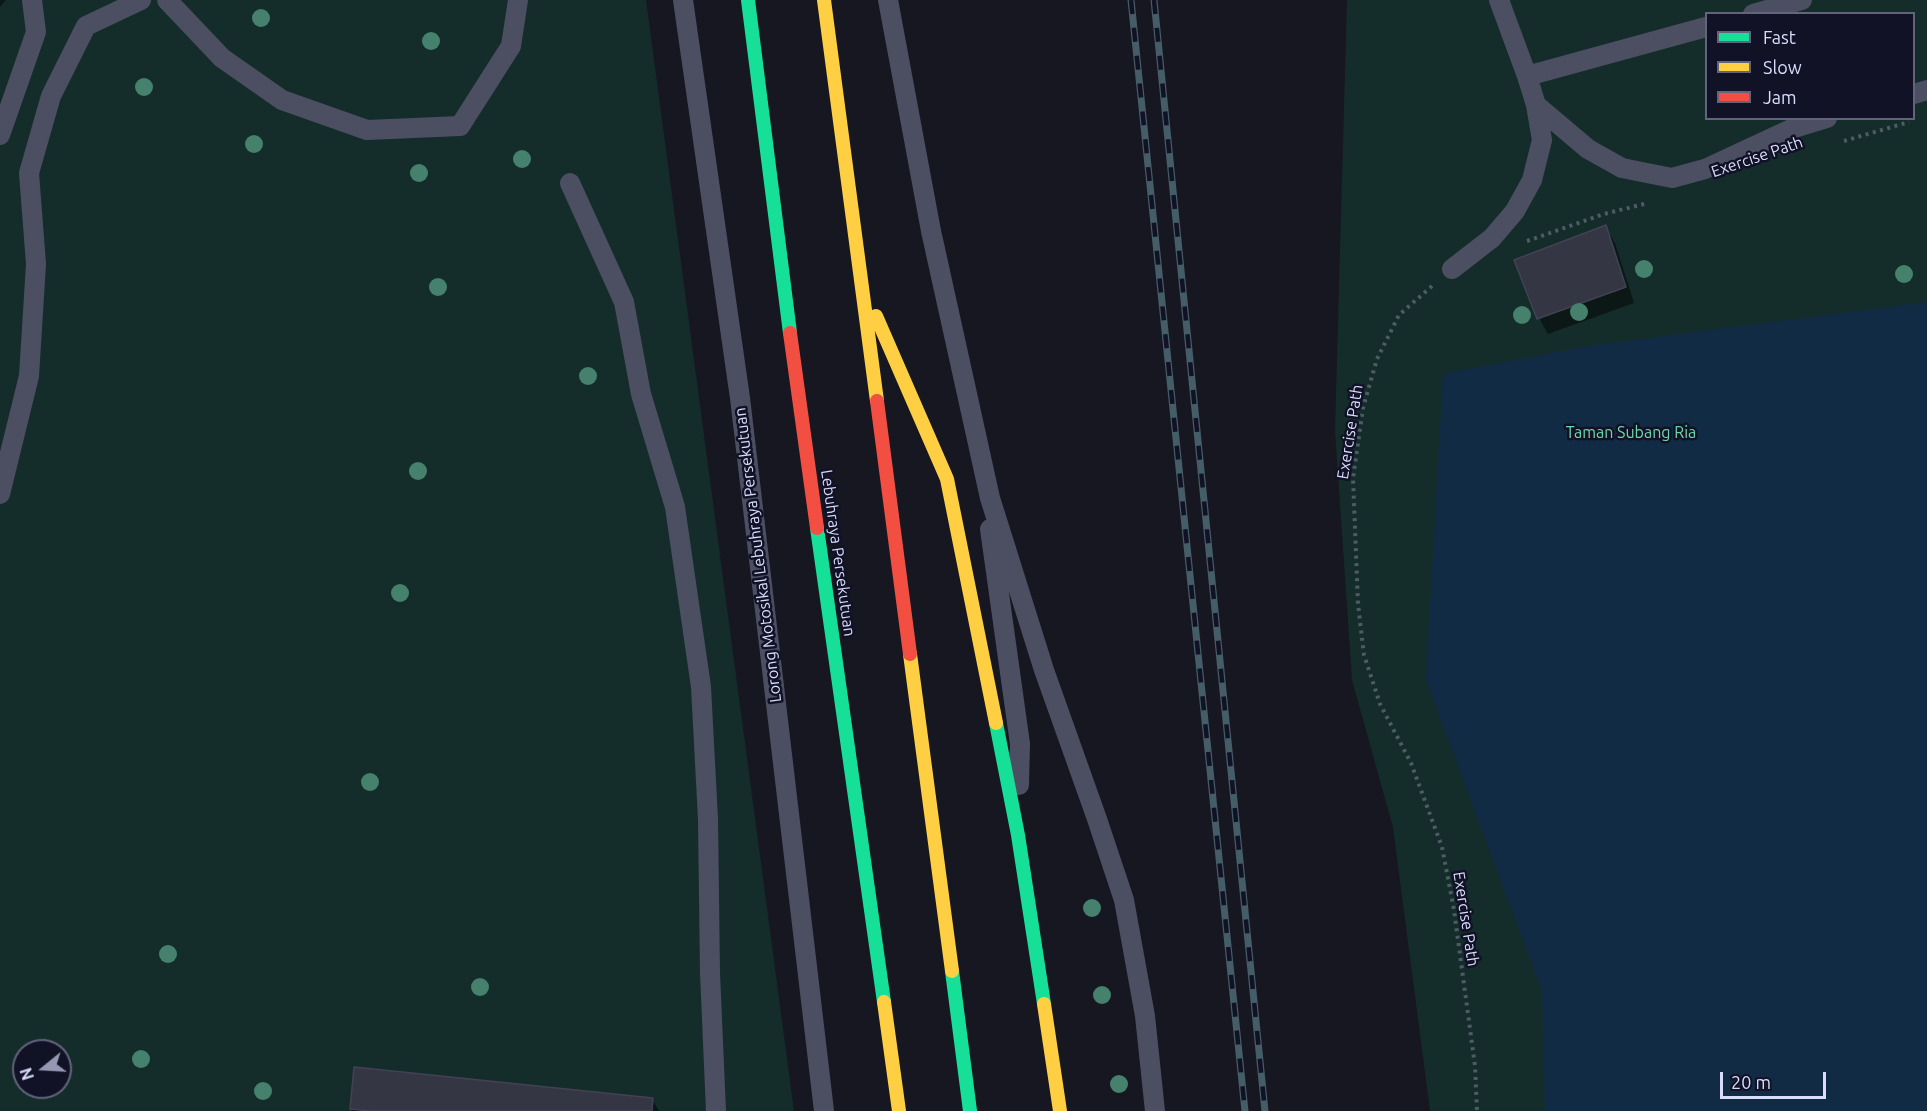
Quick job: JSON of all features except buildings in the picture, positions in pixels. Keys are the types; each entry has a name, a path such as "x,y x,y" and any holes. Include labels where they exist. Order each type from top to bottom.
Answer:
{"highway":[{"name":"Lebuhraya Persekutuan","path":"748,0 785,297 899,1111"},
{"path":"824,0 970,1111"},
{"path":"861,282 948,479 1018,835 1060,1111"}],"lane":[{"path":"0,135 36,32 32,0"},
{"path":"0,494 29,376 36,264 29,173 51,96 86,26 141,0"},
{"path":"167,0 222,58 282,100 367,130 460,126 511,46 518,0"},
{"name":"Lorong Motosikal Lebuhraya Persekutuan","path":"683,0 740,398 824,1111"},
{"path":"888,0 931,231 990,498 1044,670 1124,900 1145,1016 1155,1111"},
{"path":"1452,269 1492,238 1515,211 1532,180 1542,140 1536,105 1499,0"},
{"path":"1761,12 1802,0"},
{"path":"1527,76 1705,28"},
{"path":"1536,105 1588,149 1622,168 1672,178 1705,169 1791,129 1820,120"},
{"path":"570,183 624,302 641,394 675,507 701,687 708,819 710,973 717,1111"},
{"path":"977,440 1020,744 1018,835"}],"path":[{"path":"1833,144 1915,120"},
{"path":"1516,245 1604,214 1653,202"},
{"name":"Exercise Path","path":"1452,269 1399,315 1377,359 1363,408 1353,478 1358,604 1365,655 1380,704 1411,763 1442,847 1454,910 1473,1054 1476,1111"}],"green space":[{"path":"0,0 646,0 794,1111 0,1111"},
{"name":"Taman Subang Ria","path":"1347,0 1927,0 1927,1111 1430,1111 1393,827 1352,680 1335,430"}],"water":[{"path":"1927,302 1927,1111 1545,1111 1542,991 1426,680 1443,374 1588,346"}],"railway":[{"path":"1131,0 1245,1111"},
{"path":"1154,0 1265,1111"}],"traffic: fast":[{"path":"748,0 790,333"},
{"path":"817,528 884,1002"},
{"path":"996,723 1018,835 1044,1004"},
{"path":"952,971 970,1111"}],"traffic: slow":[{"path":"824,0 877,401"},
{"path":"876,316 947,479 996,723"},
{"path":"910,654 952,971"},
{"path":"884,1002 899,1111"},
{"path":"1044,1004 1060,1111"}],"traffic: jam":[{"path":"790,333 817,528"},
{"path":"877,401 910,654"}]}
